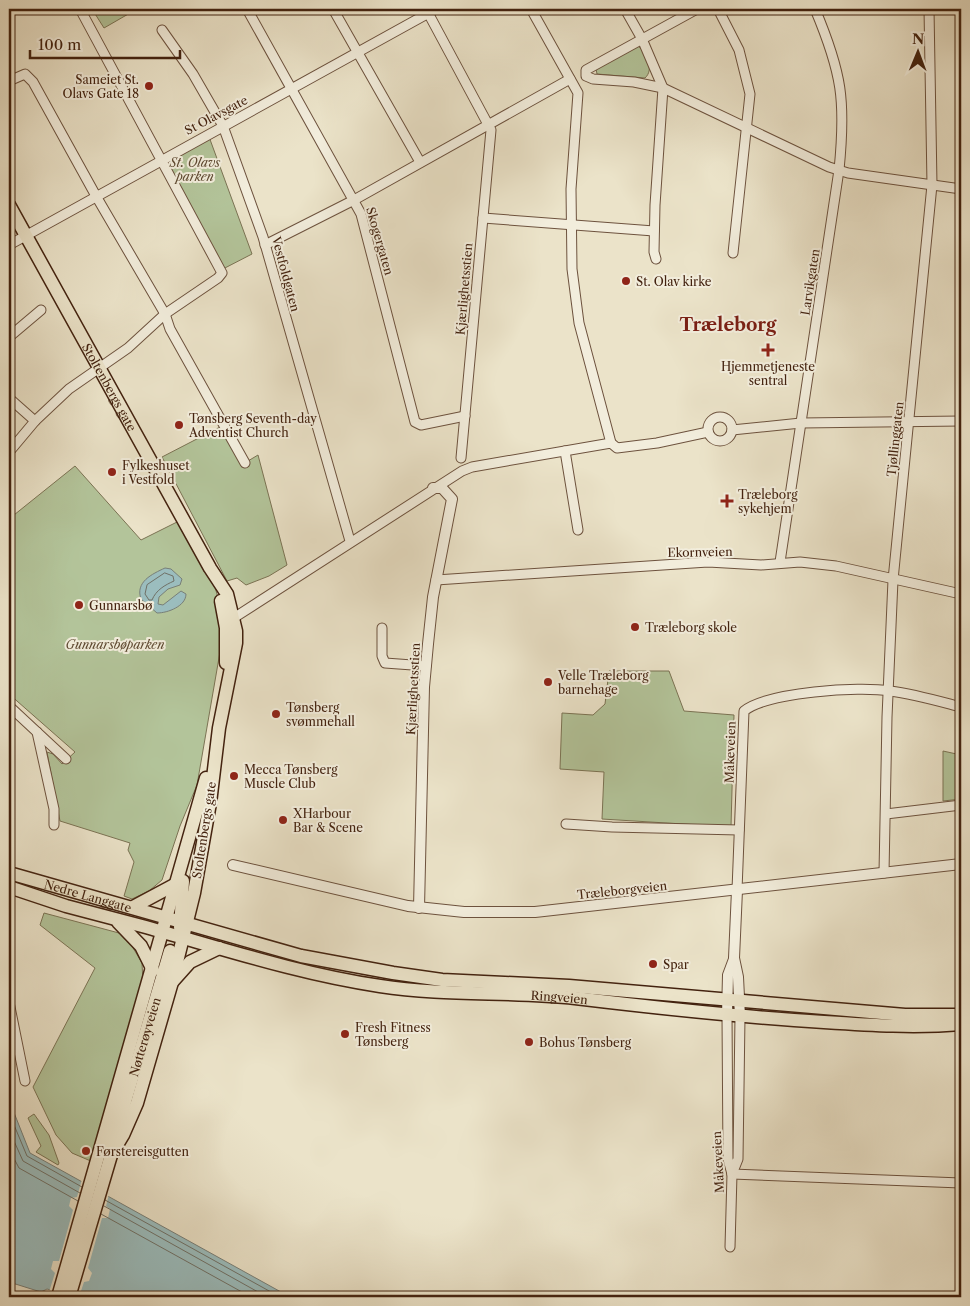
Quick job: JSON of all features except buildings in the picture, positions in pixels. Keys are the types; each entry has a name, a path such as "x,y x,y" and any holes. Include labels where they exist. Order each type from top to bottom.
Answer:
{"main road":[{"name":"Stoltenbergs gate","path":"9,205 210,568 223,586 234,616 236,643 227,681 218,736 210,803 173,935"},
{"name":"Stoltenbergs gate","path":"210,568 224,610 227,681"},
{"name":"Stoltenbergs gate","path":"178,920 176,884 218,736"},
{"name":"Stoltenbergs gate","path":"178,920 183,864"},
{"name":"Nedre Langgate","path":"9,873 178,920"},
{"path":"133,907 176,884"},
{"name":"Nedre Langgate","path":"9,887 118,922 173,935"},
{"name":"Nøtterøyveien","path":"111,1155 113,1142 178,920"},
{"name":"Ringveien","path":"178,920 324,961 430,979 569,986 905,1015 961,1015"},
{"path":"118,922 141,946 153,970"},
{"name":"Nøtterøyveien","path":"100,1170 153,970 173,935"},
{"name":"Nøtterøyveien","path":"100,1170 123,1136 136,1104 172,982 173,935"},
{"name":"Ringveien","path":"173,935 299,971 382,986 430,991 568,997 740,1017 904,1026 961,1024"},
{"path":"172,982 190,962 219,948"},
{"path":"58,1297 100,1170"},
{"path":"69,1297 100,1170"}],"street":[{"path":"9,452 34,420 69,389 128,348 165,314 222,274 162,158 80,9"},
{"name":"Skogergaten","path":"248,9 354,200 368,235 415,422 420,425 464,416"},
{"path":"333,9 420,162"},
{"path":"531,9 578,97 571,224 572,269 580,323 611,443 617,448 657,443 708,432"},
{"path":"625,9 642,39 663,88 654,231 656,259"},
{"path":"697,9 586,70 585,73 593,79 634,82 663,88 839,170 961,189"},
{"path":"718,9 739,50 747,75 750,94 733,254"},
{"name":"Larvikgaten","path":"780,562 839,170 844,120 842,88 831,46 815,9"},
{"name":"Tjøllinggaten","path":"884,873 888,690 893,580 932,186 929,9"},
{"path":"430,10 489,124"},
{"name":"St Olavsgate","path":"9,244 162,158 292,89 430,10"},
{"name":"Vestfoldgaten","path":"162,30 193,74 223,126 266,245 350,541"},
{"path":"9,81 19,75 28,75 165,314 170,329 245,463"},
{"path":"266,245 354,200 570,79"},
{"name":"Kjærlighetsstien","path":"461,458 491,142 489,124"},
{"path":"483,218 654,231"},
{"path":"9,337 41,310"},
{"path":"9,398 34,420"},
{"path":"716,418 727,420 732,430 726,439 721,441 711,437 708,432 708,426 716,418"},
{"path":"732,430 801,423 961,421"},
{"path":"226,628 234,616 433,488 472,467 611,443"},
{"path":"565,451 578,530"},
{"name":"Kjærlighetsstien","path":"419,908 426,666 436,580 452,499 442,488 433,488"},
{"name":"Ekornveien","path":"436,580 708,562 761,564 780,562 817,563 961,594"},
{"path":"382,628 382,660 389,664 426,666"},
{"name":"Måkeveien","path":"740,1017 733,1001 728,975 734,958 744,710 752,704 768,699 811,693 888,690 961,707"},
{"path":"9,706 66,759"},
{"path":"37,732 54,809 54,825"},
{"path":"886,814 961,805"},
{"path":"566,824 739,830"},
{"name":"Træleborgveien","path":"232,865 288,876 419,908 464,912 534,912 961,864"},
{"name":"Måkeveien","path":"730,1247 732,1174 728,1159 726,1015 733,1001"},
{"path":"9,1002 25,1081"},
{"path":"740,1017 738,1159 732,1174 961,1183"}],"green space":[{"path":"92,9 137,9 104,28"},
{"path":"637,45 643,52 649,65 648,74 645,78 597,74 596,69"},
{"name":"St. Olavs parken","path":"208,134 252,254 221,270 163,159"},
{"path":"220,427 243,464 258,455 287,565 269,576 246,585 237,578 227,581 162,457"},
{"name":"Gunnarsbøparken","path":"75,466 141,540 181,520 215,587 225,623 197,785 180,826 162,880 149,891 132,899 124,896 134,862 128,850 130,843 60,821 47,752 53,754 62,764 75,752 9,694 9,519"},
{"path":"609,671 669,671 684,711 734,715 731,827 602,819 604,772 560,769 562,713 593,715 605,704"},
{"path":"943,751 961,755 961,799 943,801"},
{"path":"44,913 119,933 132,946 142,963 143,983 93,1162 72,1153 56,1135 33,1087 95,968 40,925"},
{"path":"34,1114 49,1135 59,1163 58,1165 36,1152 41,1146 28,1118"}],"water":[{"path":"165,568 171,569 182,579 180,585 168,589 159,597 158,604 163,605 181,591 186,594 183,602 176,608 157,613 141,599 140,588 146,579"},
{"path":"9,1100 30,1153 290,1297 76,1297 47,1289 41,1292 9,1282"}],"pier":[{"path":"82,1179 109,1194 106,1206 110,1209 108,1218 102,1218 88,1268 92,1273 89,1281 84,1282 79,1297 67,1297 49,1292 55,1273 51,1269 53,1261 59,1261 73,1210 69,1206 71,1198 77,1197"}],"place":[{"name":"Sameiet St. Olavs Gate 18","path":"149,86"},
{"name":"St. Olav kirke","path":"626,281"},
{"name":"Hjemmetjeneste sentral","path":"768,350"},
{"name":"Tønsberg Seventh-day Adventist Church","path":"179,425"},
{"name":"Fylkeshuset i Vestfold","path":"112,472"},
{"name":"Træleborg sykehjem","path":"727,501"},
{"name":"Gunnarsbø","path":"79,605"},
{"name":"Træleborg skole","path":"635,627"},
{"name":"Velle Træleborg barnehage","path":"548,682"},
{"name":"Tønsberg svømmehall","path":"276,714"},
{"name":"Mecca Tønsberg Muscle Club","path":"234,776"},
{"name":"XHarbour Bar & Scene","path":"283,820"},
{"name":"Spar","path":"653,964"},
{"name":"Fresh Fitness Tønsberg","path":"345,1034"},
{"name":"Bohus Tønsberg","path":"529,1042"},
{"name":"Førstereisgutten","path":"86,1151"}],"district":[{"name":"Træleborg","path":"728,325"}]}
